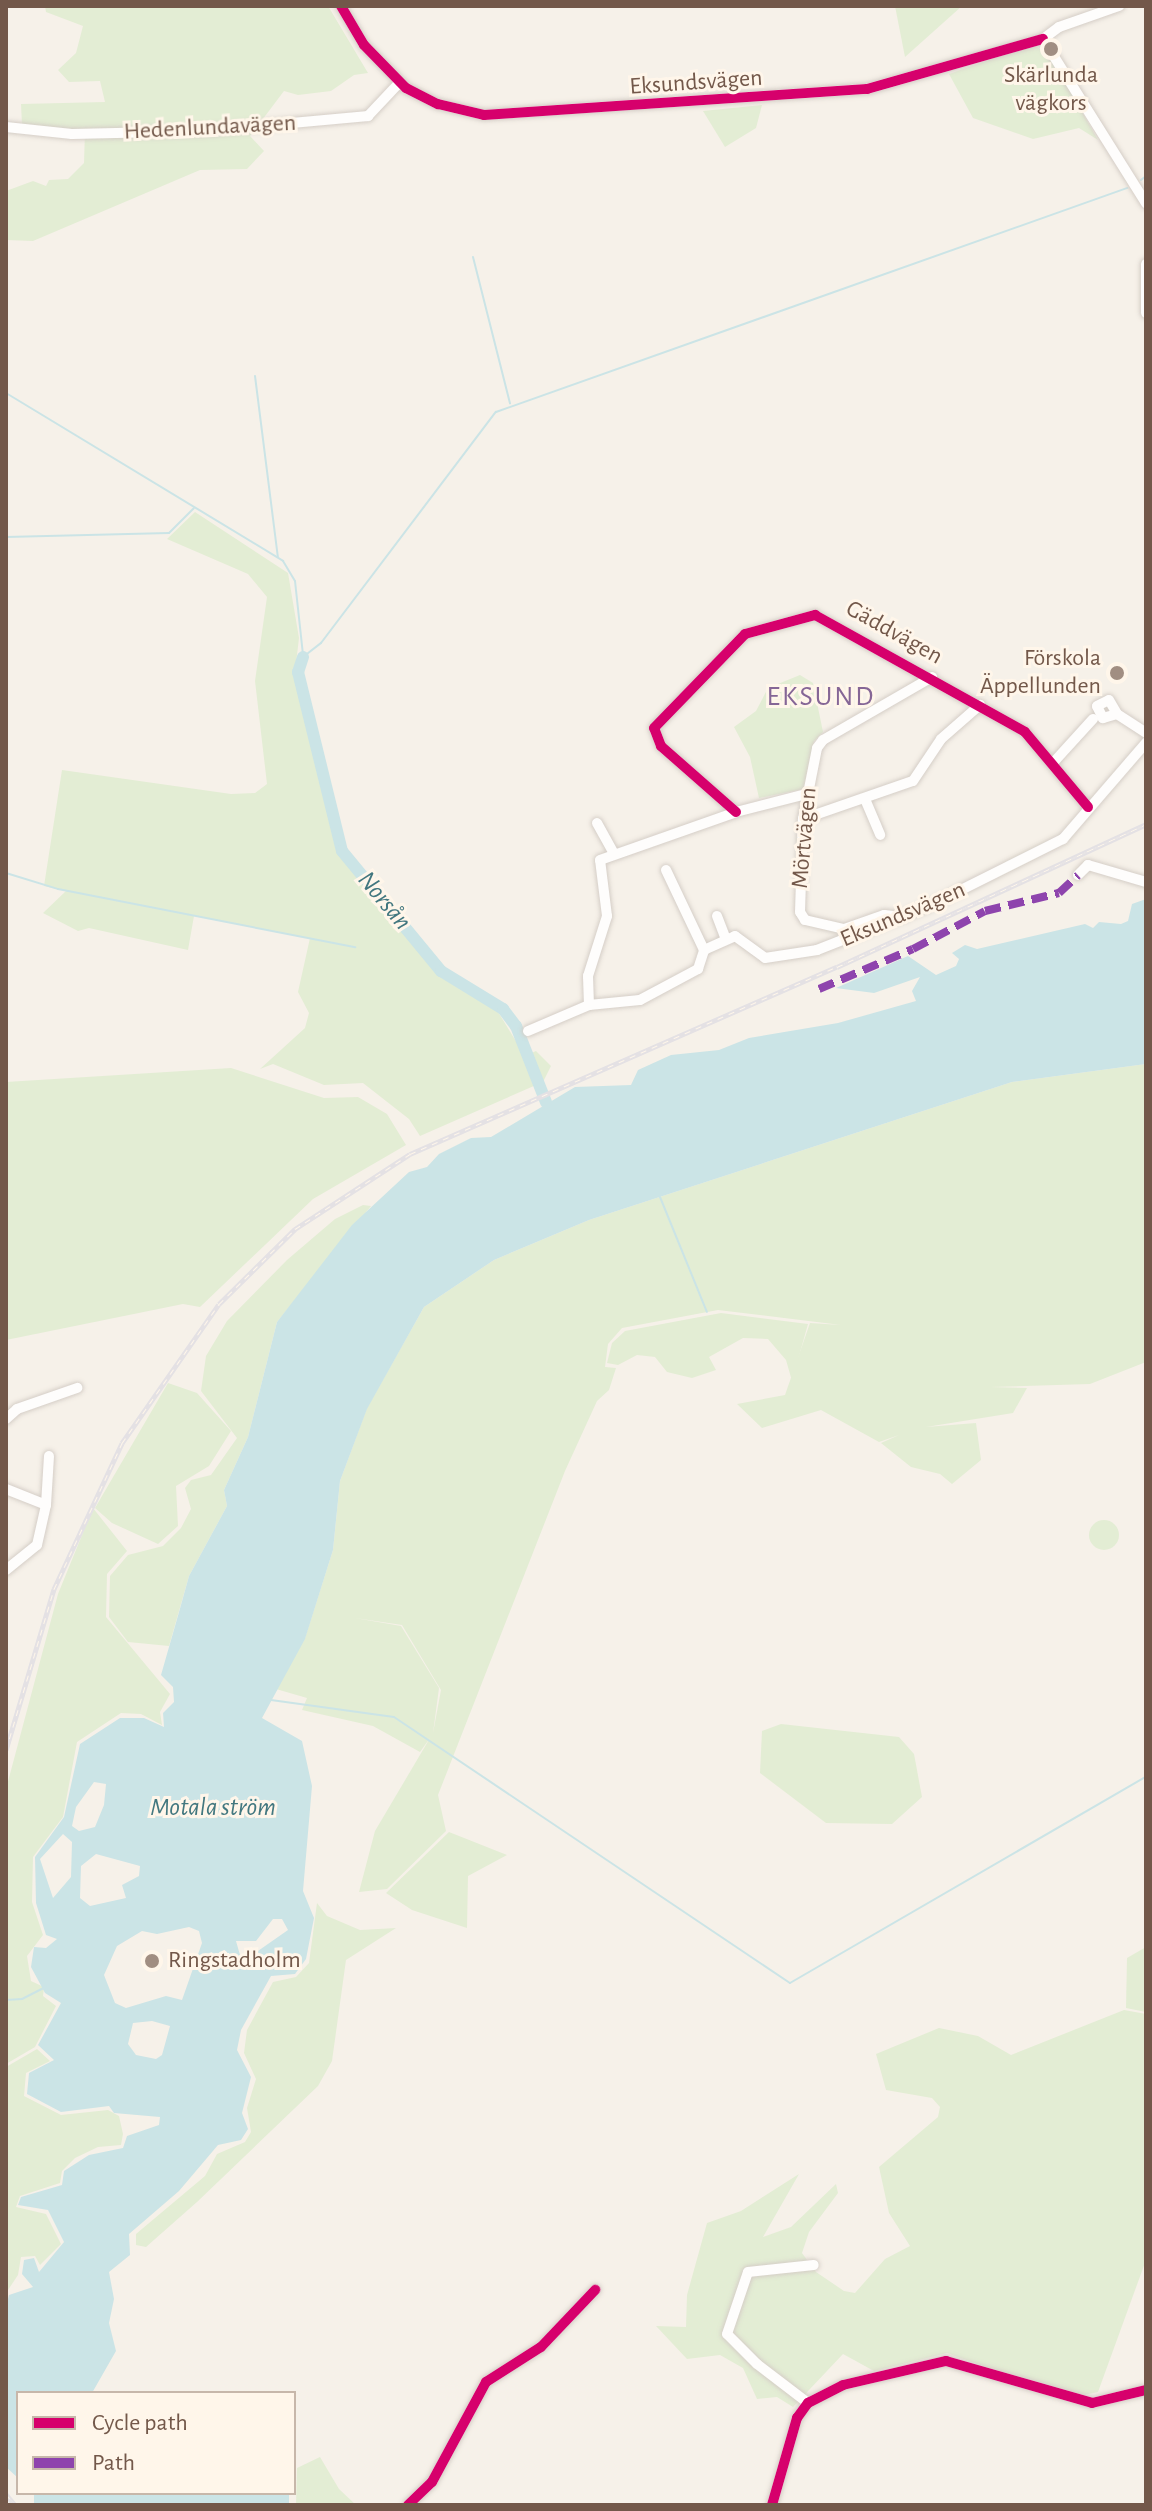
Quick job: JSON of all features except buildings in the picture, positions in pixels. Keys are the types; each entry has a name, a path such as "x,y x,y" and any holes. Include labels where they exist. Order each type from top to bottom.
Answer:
{"street":[{"name":"Eksundsvägen","path":"341,6 364,45 399,83 438,104 484,115 742,101 867,89 1043,39 1059,27 1119,6"},
{"path":"1043,39 1146,203"},
{"name":"Hedenlundavägen","path":"6,127 72,134 204,131 368,116 399,83"},
{"path":"1146,264 1146,313"},
{"name":"Gäddvägen","path":"736,812 652,734 745,634 815,615 932,677 1025,732 1088,807"},
{"name":"Mörtvägen","path":"903,917 891,913 844,929 805,920 800,912 806,794 817,748 830,735 932,677"},
{"path":"803,819 913,781 941,739 980,705"},
{"path":"1117,714 1146,733"},
{"path":"1052,764 1093,719"},
{"name":"Eksundsvägen","path":"726,939 735,936 765,958 773,958 852,940 903,917 1048,849 1146,743"},
{"path":"589,1005 588,976 607,916 598,863 610,855 736,812 806,794"},
{"path":"865,799 880,835"},
{"path":"597,823 610,855"},
{"path":"1078,875 1088,865 1146,882"},
{"path":"528,1031 589,1005 640,1000 698,969 704,950 666,870"},
{"path":"704,950 726,939 717,916"},
{"path":"6,1419 17,1409 77,1388"},
{"path":"6,1570 37,1545 46,1505 49,1456"},
{"path":"6,1489 46,1505"},
{"path":"808,2403 748,2357 724,2333 748,2272 814,2265"},
{"path":"408,2505 432,2482 486,2382 541,2347 595,2290"},
{"path":"772,2505 797,2418 808,2403 843,2385 946,2361 1092,2403 1146,2390"}],"green space":[{"path":"45,6 328,6 368,73 354,75 331,91 298,95 284,91 250,136 264,151 247,169 200,170 33,241 6,240 6,191 33,181 46,186 49,180 68,179 84,163 85,130 22,125 21,104 105,102 100,81 69,82 58,70 76,53 83,26 46,12"},
{"path":"895,6 962,6 905,57"},
{"path":"1034,44 1053,61 1098,140 1079,128 1033,139 973,118 949,74"},
{"path":"762,105 756,128 725,147 703,111"},
{"path":"195,512 288,573 299,638 295,672 339,855 437,973 495,1007 525,1056 536,1051 551,1066 543,1082 420,1136 409,1119 363,1083 324,1085 273,1064 260,1069 305,1028 309,1013 298,992 310,938 194,916 188,950 89,928 78,931 43,913 66,891 44,886 62,770 231,794 255,793 267,784 255,681 267,597 248,574 167,539"},
{"path":"800,675 813,683 823,732 814,741 803,789 759,798 750,757 734,727 756,711 768,688"},
{"path":"1146,1064 1146,1362 1090,1384 991,1387 1027,1388 1013,1413 926,1427 976,1423 981,1460 952,1484 940,1474 911,1467 881,1443 899,1435 879,1442 821,1410 762,1428 737,1404 785,1395 810,1323 841,1325 718,1310 622,1328 608,1344 605,1367 616,1368 609,1390 597,1401 565,1471 438,1795 446,1831 387,1889 359,1892 375,1831 430,1738 420,1752 373,1726 302,1710 307,1698 276,1689 305,1638 333,1550 340,1481 367,1408 424,1307 494,1260 589,1220 1012,1082","holes":["355,1618 402,1625 441,1690 433,1733 439,1688 401,1626"]},
{"path":"231,1068 324,1098 358,1097 387,1114 406,1145 313,1199 200,1307 183,1304 6,1340 6,1082"},
{"path":"363,1205 371,1206 277,1322 248,1437 224,1490 227,1506 189,1576 169,1646 128,1642 109,1617 110,1576 128,1555 163,1546 181,1528 191,1509 185,1488 191,1480 211,1475 237,1438 201,1391 206,1356 227,1321 287,1260 335,1219"},
{"path":"721,1313 808,1324 792,1381 786,1360 768,1339 743,1338 709,1357 716,1370 692,1378 667,1372 655,1357 637,1355 618,1365 607,1363 612,1343 625,1331"},
{"path":"168,1383 197,1393 231,1431 209,1466 176,1486 178,1526 158,1544 112,1523 95,1508"},
{"path":"93,1508 127,1551 107,1574 106,1617 170,1694 160,1712 162,1725 141,1714 121,1713 77,1742 63,1817 33,1857 32,1902 43,1935 27,1956 31,1981 44,1987 43,1996 56,2006 35,2047 6,2064 6,1789 58,1594"},
{"path":"1104,1520 1115,1524 1119,1535 1115,1546 1104,1550 1093,1546 1089,1535 1093,1524"},
{"path":"781,1724 899,1737 914,1754 922,1797 892,1824 826,1823 760,1773 762,1731"},
{"path":"449,1832 507,1855 468,1876 467,1928 412,1910 386,1893"},
{"path":"317,1903 327,1916 360,1930 396,1928 346,1960 332,2061 318,2086 197,2202 146,2247 136,2245 136,2234 205,2176 217,2154 245,2142 251,2132 247,2108 256,2079 244,2053 247,2030 273,1982 296,1977 309,1963"},
{"path":"1146,1947 1146,2012 1126,2008 1127,1958"},
{"path":"1124,2010 1146,2014 1146,2260 1098,2392 1084,2395 1036,2385 947,2353 874,2371 843,2354 793,2407 777,2397 757,2399 743,2368 720,2355 687,2359 656,2326 686,2327 687,2295 707,2223 741,2211 799,2174 763,2237 791,2227 836,2184 838,2193 809,2232 802,2253 816,2272 844,2291 855,2293 885,2259 910,2246 889,2213 879,2167 938,2117 940,2107 932,2098 886,2090 876,2054 939,2028 978,2036 1011,2055"},
{"path":"37,2049 50,2061 26,2073 24,2096 61,2115 108,2110 119,2116 123,2134 121,2145 98,2147 75,2158 62,2171 60,2183 20,2196 16,2207 46,2214 61,2244 40,2265 35,2256 21,2257 18,2275 6,2293 6,2067"},
{"path":"320,2457 339,2489 356,2505 296,2505 297,2468"}],"water":[{"name":"Motala ström","path":"1146,899 1146,1064 1012,1082 589,1220 494,1260 424,1307 367,1409 340,1481 333,1550 305,1639 262,1718 302,1741 312,1786 303,1891 314,1918 306,1959 295,1974 271,1976 241,2030 237,2050 251,2077 242,2113 248,2129 241,2140 218,2145 179,2191 129,2234 130,2255 109,2272 114,2299 109,2323 116,2351 93,2391 16,2391 16,2476 6,2467 6,2307 9,2295 33,2287 22,2274 24,2260 34,2258 39,2272 64,2242 48,2210 18,2205 21,2197 62,2185 64,2171 89,2155 123,2148 127,2136 159,2125 160,2117 114,2113 109,2106 61,2112 27,2094 29,2073 54,2060 38,2045 61,2003 45,1993 31,1967 34,1947 46,1948 57,1939 46,1935 36,1903 35,1857 64,1817 80,1744 120,1718 144,1718 164,1727 163,1713 174,1702 173,1687 161,1675 189,1576 227,1506 224,1490 248,1437 277,1322 352,1225 409,1172 427,1167 439,1154 471,1138 491,1137 575,1087 631,1085 638,1070 671,1055 719,1050 749,1038 838,1023 916,1001 912,991 920,977 874,993 836,988 908,956 936,975 956,966 959,959 952,953 965,945 977,949 1085,924 1093,928 1099,922 1121,924 1128,921 1132,904","holes":["94,1782 106,1784 104,1805 95,1827 79,1831 72,1826 76,1807","63,1834 72,1842 71,1877 53,1898 40,1859","96,1854 140,1866 139,1876 122,1885 126,1898 90,1906 80,1898 81,1866","273,1919 282,1919 288,1930 242,1962 236,1941 256,1941","189,1927 199,1931 202,1943 182,2000 166,1996 126,2008 115,2003 104,1975 117,1946 142,1931 157,1934","152,2021 170,2026 162,2055 156,2059 136,2055 128,2044 133,2023"]},
{"path":"34,2495 289,2495 289,2505 34,2505"}],"waterway":[{"path":"1141,180 1146,176"},
{"path":"303,657 321,643 496,412 1127,188"},
{"path":"473,257 510,403"},
{"path":"255,376 278,557"},
{"path":"6,393 283,561 295,581 303,655"},
{"path":"6,537 169,533 194,508"},
{"name":"Norsån","path":"303,657 298,672 342,851 441,971 503,1009 516,1026 546,1102"},
{"path":"6,873 58,889 355,947"},
{"path":"660,1197 707,1312"},
{"path":"271,1700 394,1717 790,1983 1146,1777"},
{"path":"6,2000 22,1999 46,1987"}],"railway":[{"path":"6,1750 54,1589 122,1443 219,1304 295,1229 410,1154 837,967 1146,824"},
{"path":"6,2494 15,2505"}],"marked path":[{"path":"819,989 913,949 985,911 1059,893 1078,875"}],"cycle path":[{"path":"341,6 364,45 406,88 438,104 484,115 867,89 1043,39"},
{"path":"736,812 661,746 654,728 745,634 815,615 1025,732 1088,807"},
{"path":"408,2505 432,2482 486,2382 541,2347 595,2290"},
{"path":"772,2505 797,2418 808,2403 843,2385 946,2361 1092,2403 1146,2390"}],"place":[{"name":"Skärlunda vägkors","path":"1051,49"},
{"name":"Förskola Äppellunden","path":"1117,673"},
{"name":"Ringstadholm","path":"152,1961"}],"district":[{"name":"EKSUND","path":"821,697"}]}
